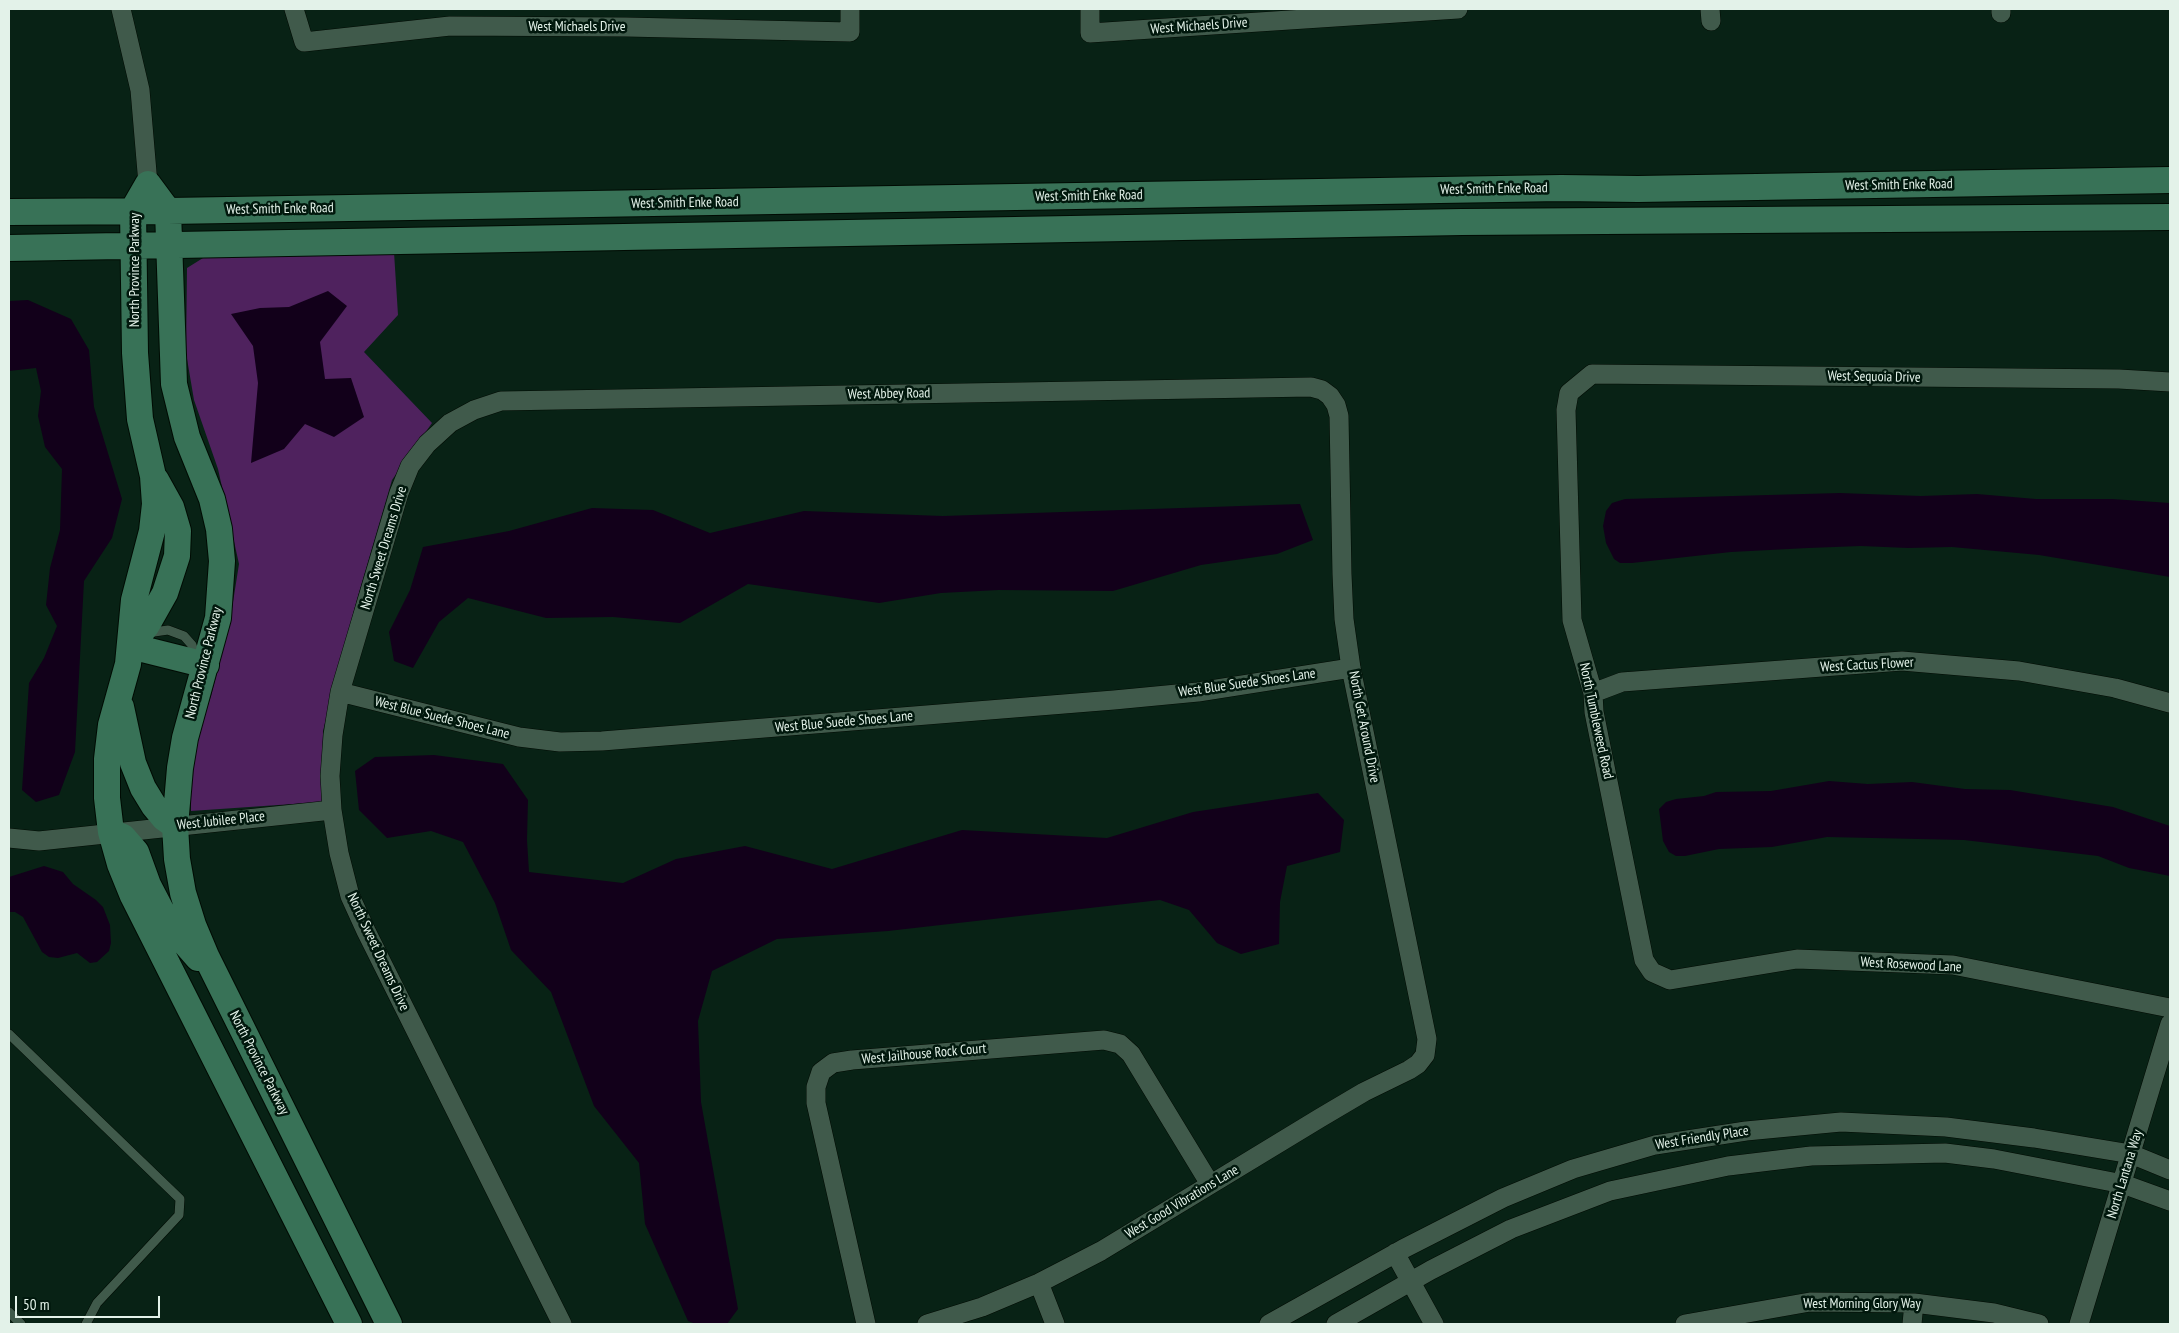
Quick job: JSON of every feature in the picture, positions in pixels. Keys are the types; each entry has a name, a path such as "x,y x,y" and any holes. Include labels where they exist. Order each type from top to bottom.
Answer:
{"street":[{"path":"120,9 140,90 148,184 168,211"},
{"name":"West Michaels Drive","path":"294,9 304,42 450,26 626,27 850,32 850,9"},
{"name":"West Michaels Drive","path":"1090,9 1090,33 1458,9"},
{"name":"West Smith Enke Road","path":"9,212 2170,180"},
{"name":"North Province Parkway","path":"148,184 133,210 136,387 140,419 153,476 155,504 152,531 130,621 135,640 120,687 111,725 107,759 107,798 111,832 132,896 349,1324"},
{"name":"North Province Parkway","path":"168,211 171,245 174,384 187,437 212,499 219,529 222,561 218,618 202,664 180,768 176,826 177,859 183,893 193,925 219,983 389,1324"},
{"path":"9,248 1492,222 2170,217"},
{"name":"West Sequoia Drive","path":"1581,383 1592,374 2119,379 2170,382"},
{"name":"North Tumbleweed Road","path":"1581,383 1569,392 1566,410 1572,620 1593,694 1594,712 1644,960 1652,972"},
{"name":"West Abbey Road","path":"450,423 474,410 501,401 529,400 1311,387 1330,396"},
{"name":"North Get Around Drive","path":"1330,396 1336,405 1339,416 1344,619 1351,668 1427,1039 1425,1055"},
{"name":"North Sweet Dreams Drive","path":"450,423 427,444 410,466 399,493 340,692 330,776 332,810 339,853 350,896 562,1324"},
{"path":"135,640 202,664"},
{"name":"West Cactus Flower","path":"1593,694 1622,682 1902,661 2019,671 2115,688 2170,703"},
{"name":"West Blue Suede Shoes Lane","path":"340,692 519,737 560,742 602,742 1198,692 1351,668"},
{"path":"120,687 121,715 133,763 154,806 164,818 176,826"},
{"name":"West Jubilee Place","path":"9,838 38,840 332,810"},
{"path":"111,832 123,837 136,852 148,885 161,910 178,935 219,983"},
{"name":"West Rosewood Lane","path":"1652,972 1670,980 1797,959 1953,965 2170,1008"},
{"name":"North Lantana Way","path":"2079,1324 2170,1024"},
{"name":"West Jailhouse Rock Court","path":"866,1324 816,1103 816,1087 821,1072 833,1063 1104,1040 1120,1044 1131,1054 1210,1184"},
{"name":"West Good Vibrations Lane","path":"927,1324 982,1307 1039,1283 1101,1251 1364,1092 1409,1070 1418,1064 1425,1055"},
{"name":"West Friendly Place","path":"1269,1324 1395,1253 1503,1198 1573,1169 1655,1145 1746,1130 1841,1122 1946,1127 2034,1138 2131,1154 2170,1170"},
{"path":"1336,1324 1510,1229 1610,1191 1728,1166 1810,1156 1945,1153 1994,1159 2122,1184 2170,1201"},
{"path":"1395,1253 1434,1324"},
{"path":"1039,1283 1055,1324"},
{"name":"West Morning Glory Way","path":"1685,1324 1810,1302 1914,1303 1994,1313 2039,1324"},
{"path":"1912,1324 1914,1303"}],"lane":[{"path":"9,1034 180,1199 179,1215 97,1303 86,1324"},
{"path":"9,1312 21,1324"}],"shaded area":[{"path":"394,252 398,315 364,352 432,423 392,480 357,599 323,731 322,802 191,811 191,756 211,696 230,621 239,564 218,469 194,400 186,353 187,268 203,258"},
{"path":"328,291 347,306 320,342 325,379 351,378 364,417 334,437 305,424 284,449 251,463 258,383 253,346 231,314 260,308 289,307"},
{"path":"28,300 71,319 89,350 94,407 122,499 112,538 84,581 75,752 59,795 36,802 22,790 29,683 44,658 57,626 46,605 50,568 60,530 62,469 45,447 38,416 41,391 36,368 9,371 9,301"},
{"path":"1840,493 1921,496 1977,494 2036,499 2112,499 2170,503 2170,577 2039,555 1952,547 1861,546 1808,548 1731,552 1620,563 1614,559 1606,543 1603,526 1606,511 1612,503 1625,499"},
{"path":"1300,504 1313,540 1277,554 1201,565 1113,591 999,590 941,593 879,603 748,584 680,623 613,617 546,618 468,598 439,622 413,668 394,661 389,632 410,590 423,547 509,531 592,508 653,510 710,533 804,511 943,516"},
{"path":"434,755 503,764 528,800 527,840 529,872 623,883 676,859 745,846 832,869 962,830 1107,838 1193,812 1318,793 1344,820 1340,852 1287,866 1280,902 1279,944 1241,954 1217,943 1189,910 1160,900 888,931 777,939 712,971 698,1021 701,1102 738,1309 727,1324 696,1324 688,1321 645,1224 639,1163 594,1106 551,992 511,950 495,903 463,842 431,831 387,838 359,810 355,771 375,757"},
{"path":"1829,781 1868,784 1912,782 1965,789 2010,790 2113,807 2170,826 2170,876 2129,868 2098,856 1964,840 1827,837 1772,847 1719,849 1685,856 1676,856 1669,852 1663,841 1659,809 1666,802 1704,796 1716,792 1771,791"},
{"path":"44,866 63,872 73,884 103,907 110,925 111,943 109,951 97,962 90,963 77,953 58,958 49,957 42,952 23,917 15,912 9,912 9,877"}]}
